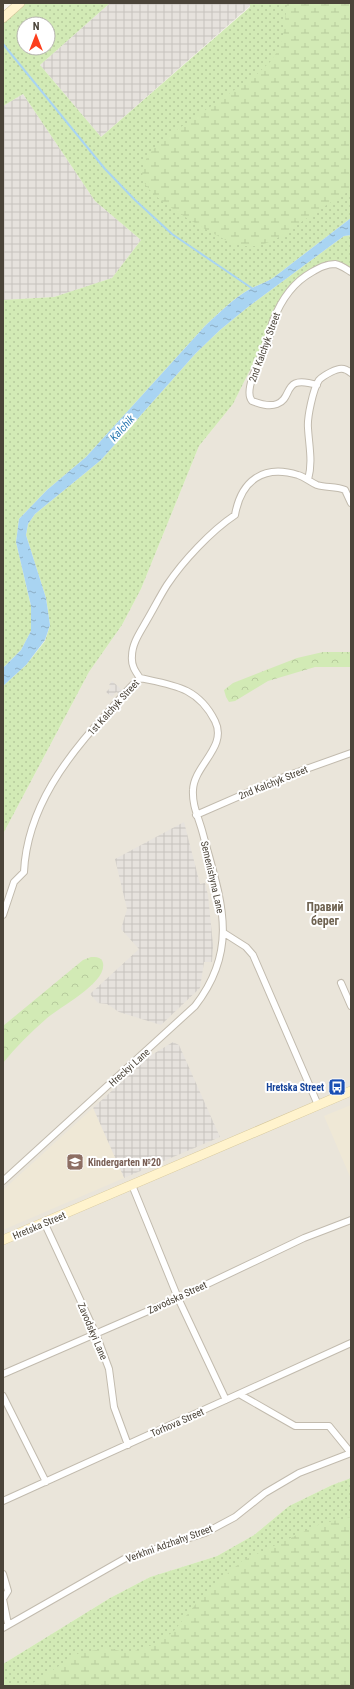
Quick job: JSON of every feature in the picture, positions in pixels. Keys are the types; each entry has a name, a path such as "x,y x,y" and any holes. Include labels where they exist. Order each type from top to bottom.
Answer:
{"street":[{"path":"3,18 20,3"},
{"name":"2nd Kalchyk Street","path":"317,385 307,382 296,383 290,387 280,402 276,405 267,405 254,402 251,401 250,397 252,378 269,337 272,321 290,289 304,277 327,265 339,265 351,272"},
{"path":"351,373 344,368 337,369 322,377 317,385 308,427 311,465 308,480 321,486 345,490 351,503"},
{"name":"1st Kalchyk Street","path":"3,915 14,882 24,872 25,853 30,832 58,772 99,721 140,678 132,663 132,650 139,634 167,585 178,570 214,531 236,516 238,505 246,487 258,476 269,473 285,472 298,475 308,480"},
{"name":"Semenishyna Lane","path":"140,678 178,686 192,693 204,704 216,722 218,728 218,740 196,778 194,785 194,800 196,815 202,831 220,901 224,933"},
{"name":"2nd Kalchyk Street","path":"196,815 281,778 351,753"},
{"path":"224,933 246,947 253,955 318,1105"},
{"name":"Hreckyi Lane","path":"3,1181 195,1006 213,979 222,949 224,933"},
{"path":"341,983 351,1006"},
{"name":"Hretska Street","path":"3,1240 351,1091"},
{"path":"132,1185 178,1298 226,1400"},
{"name":"Zavodska Street","path":"3,1374 178,1298 304,1238 351,1220"},
{"name":"Zavodskyi Lane","path":"44,1222 96,1334 109,1369 114,1407 128,1444"},
{"name":"Torhova Street","path":"3,1501 351,1343"},
{"path":"239,1394 295,1426 330,1426 351,1453"},
{"path":"3,1396 46,1482"},
{"name":"Verkhni Adzhahy Street","path":"3,1574 8,1591 3,1598 5,1626 124,1559 205,1532 235,1517 265,1492 299,1473 351,1453"}],"shaded area":[{"path":"110,3 250,3 250,6 101,137 40,65 50,56 56,56 56,51"},
{"path":"23,94 95,201 141,240 112,278 54,297 3,300 3,106"},
{"path":"338,262 351,268 351,1478 332,1485 289,1506 254,1535 217,1556 150,1577 110,1598 3,1664 3,834 89,672 122,625 141,589 199,446 233,404 259,352 271,317 278,302 289,286 316,266"},
{"path":"112,681 122,690 119,694 116,692 112,697 106,692 111,687 109,685"},
{"path":"184,822 200,884 205,883 208,895 213,945 212,962 204,962 200,988 161,1025 119,1012 107,1004 98,1003 90,994 139,949 121,929 127,909 115,859"},
{"path":"173,1042 179,1045 220,1137 124,1178 93,1108 150,1056"},
{"path":"351,1105 351,1179 324,1116"},
{"name":"Kindergarten №20","path":"93,1108 124,1178 3,1230 3,1190"}],"green space":[{"path":"24,3 110,3 56,51 56,16 16,16 16,56 50,56 40,65 101,137 250,7 250,3 351,3 351,218 273,278 244,293 226,306 205,326 86,457 47,490 19,519 16,542 31,606 31,631 21,650 3,668 3,300 54,297 112,278 141,240 95,201 23,94 3,106 3,21"},
{"path":"287,3 351,3 351,190 276,239 262,245 242,246 230,242 209,231 167,205 147,187 142,173 147,157 162,140 256,75 270,62 279,49 284,31"},
{"path":"351,235 351,268 338,262 316,266 289,286 278,302 271,317 259,352 233,404 199,446 141,589 122,625 89,672 3,834 3,686 26,665 45,641 50,625 46,598 26,535 28,524 35,514 101,460 196,353 220,330 248,307 344,236"},
{"path":"323,652 351,652 351,667 315,667 268,681 235,701 229,702 226,697 224,690 233,683 297,658"},
{"path":"91,957 98,958 103,963 102,971 98,978 81,994 40,1024 3,1063 3,1026 83,960"},
{"path":"351,1478 351,1686 3,1686 3,1664 110,1598 150,1577 217,1556 254,1535 289,1506 332,1485"},
{"path":"351,1517 351,1686 28,1686 79,1653 108,1648 129,1653 155,1644 173,1632 203,1595 242,1561 320,1524"}],"water":[{"name":"Kalchik","path":"351,218 351,235 344,236 248,307 220,330 196,353 101,460 35,514 28,524 26,535 46,598 50,625 45,640 26,665 3,686 3,668 21,650 31,631 31,606 16,542 19,519 47,490 86,457 205,326 221,311 244,292 273,278"}],"waterway":[{"path":"3,44 105,169 135,200 172,234 253,289"}],"place":[{"name":"Hretska Street","path":"337,1087"},
{"name":"Kindergarten №20","path":"75,1162"}],"district":[{"name":"Правий берег","path":"325,914"}]}
